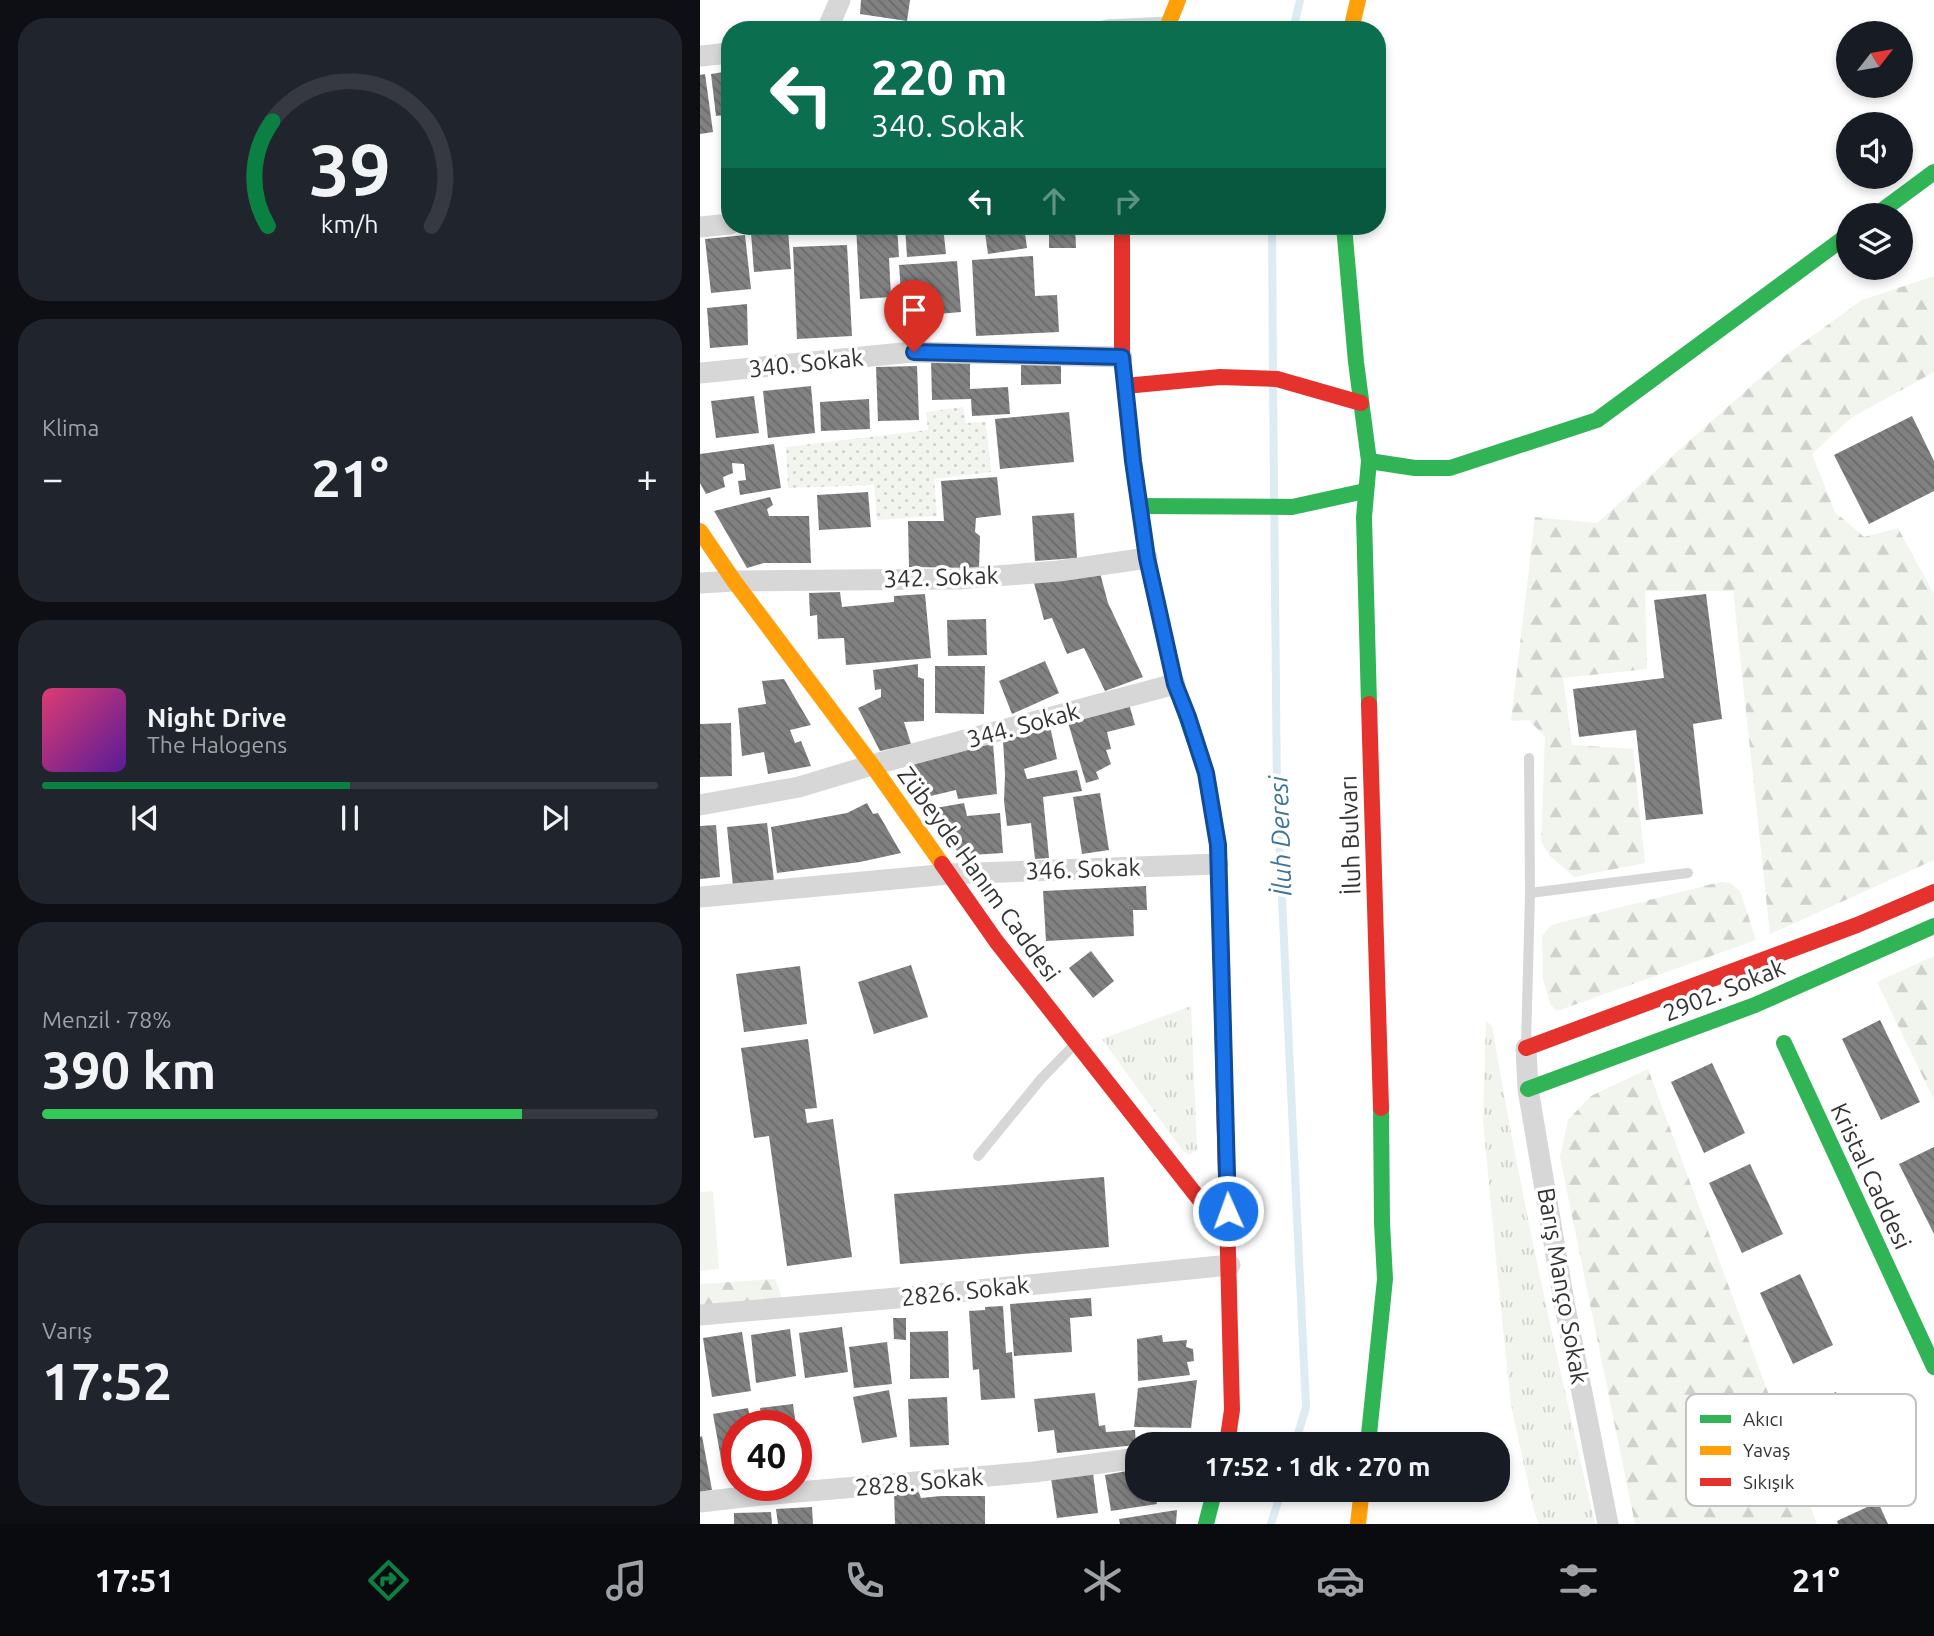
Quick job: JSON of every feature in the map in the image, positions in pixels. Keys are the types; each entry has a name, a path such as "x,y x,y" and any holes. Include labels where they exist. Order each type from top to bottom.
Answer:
{"street":[{"path":"831,21 840,0"},
{"path":"1170,21 1178,0"},
{"path":"1354,21 1358,0"},
{"path":"700,56 721,54"},
{"path":"1891,203 1934,172"},
{"path":"700,227 721,225"},
{"path":"1122,235 1122,357 1147,558 1175,684 1206,773 1218,845 1233,1410 1229,1432"},
{"name":"İluh Bulvarı","path":"1345,235 1369,461 1364,517 1385,1279 1369,1432"},
{"path":"1369,461 1415,468 1450,468 1597,419 1836,244"},
{"name":"340. Sokak","path":"700,373 914,352 1122,357"},
{"path":"1125,386 1220,377 1277,379 1361,403"},
{"path":"1140,506 1292,506 1365,491"},
{"name":"Zübeyde Hanım Caddesi","path":"700,531 734,581 872,765 996,941 1228,1237"},
{"name":"342. Sokak","path":"700,583 958,579 1059,571 1147,558"},
{"name":"344. Sokak","path":"700,805 799,787 1175,684"},
{"name":"346. Sokak","path":"700,897 949,874 1218,864"},
{"name":"2902. Sokak","path":"1526,1048 1857,925 1934,892"},
{"name":"2902. Sokak","path":"1528,1089 1755,1004 1934,926"},
{"name":"Kristal Caddesi","path":"1784,1043 1934,1367"},
{"name":"Barış Manço Sokak","path":"1526,1048 1528,1089 1564,1303 1608,1524"},
{"name":"2826. Sokak","path":"700,1315 1230,1265"},
{"name":"2828. Sokak","path":"700,1502 1034,1472 1125,1460"},
{"path":"1206,1524 1212,1502"},
{"path":"1358,1524 1361,1502"}],"lane":[{"path":"1526,1048 1530,893 1529,758"},
{"path":"1530,893 1688,873"},
{"path":"978,1156 1041,1079 1076,1042"}],"green space":[{"path":"1934,276 1934,372 1851,418 1812,454 1835,512 1864,537 1898,528 1934,594 1934,860 1770,934 1733,591 1645,591 1647,669 1563,678 1572,745 1633,749 1645,863 1574,877 1550,856 1541,842 1545,737 1529,720 1511,721 1535,517 1597,523 1786,355 1862,300"},
{"path":"963,407 966,423 986,422 991,472 934,479 937,516 877,520 874,485 788,488 786,447 928,430 926,412"},
{"path":"1720,882 1730,883 1740,891 1756,940 1557,1011 1550,1004 1543,979 1542,936 1551,925"},
{"path":"1934,956 1934,1100 1877,982"},
{"path":"1191,1006 1197,1150 1189,1155 1183,1151 1102,1039"},
{"path":"1486,1021 1492,1026 1540,1276 1595,1524 1539,1524 1511,1405 1483,1120"},
{"path":"1648,1069 1769,1394 1686,1394 1686,1506 1810,1506 1817,1524 1635,1524 1560,1157 1568,1120 1591,1096"},
{"path":"713,1191 719,1269 700,1271 700,1192"},
{"path":"775,1279 782,1298 700,1305 700,1284"}],"building":[{"path":"861,0 910,0 907,21 860,14"},
{"path":"721,72 721,115 716,116 711,74"},
{"path":"705,74 713,132 700,134 700,75"},
{"path":"745,235 751,289 711,293 705,239"},
{"path":"751,235 788,235 791,269 754,272"},
{"path":"856,235 898,235 899,257 889,258 891,297 860,299"},
{"path":"906,235 944,235 946,254 907,257"},
{"path":"985,235 1025,235 1027,248 988,254"},
{"path":"1049,235 1075,235 1076,248 1049,248"},
{"path":"847,245 852,336 797,339 793,247"},
{"path":"1033,256 1035,296 1057,295 1059,332 976,336 972,260"},
{"path":"957,261 961,312 903,317 899,265"},
{"path":"747,304 748,345 710,348 707,308"},
{"path":"931,359 970,359 970,389 1008,387 1010,414 972,416 971,399 932,400"},
{"path":"1021,359 1061,359 1061,384 1021,385"},
{"path":"917,366 919,420 878,421 876,367"},
{"path":"811,386 815,433 768,438 763,391"},
{"path":"754,396 759,433 716,438 711,401"},
{"path":"869,399 870,429 821,431 820,402"},
{"path":"1069,412 1074,462 1000,469 995,419"},
{"path":"1912,416 1934,461 1934,491 1869,524 1834,455"},
{"path":"774,444 781,488 740,495 738,481 746,480 744,464 732,463 733,473 723,477 725,487 706,494 700,483 700,454"},
{"path":"997,477 1001,515 976,518 975,532 980,536 979,568 909,567 908,521 944,521 941,481"},
{"path":"868,492 871,527 819,530 817,495"},
{"path":"770,497 773,505 767,509 769,516 809,516 811,563 764,563 747,568 714,511"},
{"path":"1074,513 1077,558 1035,561 1032,516"},
{"path":"1100,573 1108,603 1143,677 1105,691 1084,648 1067,654 1052,618 1044,620 1034,583"},
{"path":"840,592 842,607 894,602 894,596 925,594 931,658 846,665 844,638 818,639 817,615 810,616 809,593"},
{"path":"1706,594 1722,719 1693,724 1703,814 1646,820 1636,730 1579,737 1573,689 1664,678 1654,600"},
{"path":"986,619 987,655 948,656 947,620"},
{"path":"1045,661 1059,693 1012,714 999,681"},
{"path":"918,664 918,677 924,679 924,721 904,722 911,744 880,751 858,708 881,697 881,689 875,690 873,670"},
{"path":"935,666 985,666 984,714 935,713"},
{"path":"784,679 811,725 790,730 795,743 801,741 811,766 768,774 764,752 742,756 738,708 766,704 762,681"},
{"path":"1129,704 1135,725 1107,732 1111,749 1106,750 1111,764 1096,772 1099,779 1086,783 1067,719"},
{"path":"731,723 732,776 700,777 700,724"},
{"path":"1050,726 1057,759 1024,769 1027,779 1077,770 1082,791 1043,797 1049,858 1035,859 1031,823 1007,826 1003,740"},
{"path":"993,743 997,794 958,799 956,790 922,798 913,764"},
{"path":"1100,793 1109,850 1082,854 1073,797"},
{"path":"867,803 873,814 878,813 901,853 860,862 777,873 771,827 847,813"},
{"path":"964,803 967,816 1000,813 1003,853 971,855 970,849 957,851 930,809"},
{"path":"767,823 774,881 733,886 727,827"},
{"path":"716,825 720,877 700,879 700,826"},
{"path":"1146,886 1147,910 1133,910 1134,936 1046,941 1043,891"},
{"path":"1091,951 1114,981 1093,998 1069,968"},
{"path":"911,965 928,1017 874,1034 858,982"},
{"path":"800,966 807,1024 744,1032 736,974"},
{"path":"1880,1020 1920,1102 1881,1120 1842,1039"},
{"path":"808,1039 817,1108 805,1109 807,1123 833,1119 852,1257 787,1266 769,1136 754,1138 741,1048"},
{"path":"1712,1063 1745,1133 1704,1153 1671,1082"},
{"path":"1934,1147 1934,1234 1899,1164"},
{"path":"1750,1164 1783,1234 1742,1253 1709,1183"},
{"path":"1104,1177 1109,1247 900,1264 894,1194"},
{"path":"1800,1274 1833,1345 1793,1364 1760,1293"},
{"path":"1091,1298 1092,1316 1070,1318 1072,1352 1014,1356 1010,1304"},
{"path":"1003,1306 1006,1353 1012,1352 1015,1398 981,1400 979,1369 973,1370 969,1311"},
{"path":"893,1318 906,1318 906,1340 894,1339"},
{"path":"842,1327 848,1372 805,1378 799,1333"},
{"path":"790,1329 796,1376 756,1383 751,1335"},
{"path":"948,1331 949,1378 910,1379 910,1332"},
{"path":"742,1332 751,1391 712,1397 703,1338"},
{"path":"1162,1335 1163,1342 1187,1340 1186,1347 1193,1349 1194,1361 1187,1362 1190,1375 1138,1381 1137,1339"},
{"path":"887,1342 892,1384 854,1388 849,1347"},
{"path":"1197,1380 1191,1428 1134,1427 1138,1388"},
{"path":"889,1390 897,1437 862,1443 853,1397"},
{"path":"1095,1393 1099,1426 1105,1425 1106,1432 1135,1430 1135,1432 1125,1432 1125,1446 1057,1453 1054,1430 1038,1432 1034,1399"},
{"path":"947,1397 949,1445 910,1447 908,1399"},
{"path":"793,1404 794,1410 760,1410"},
{"path":"721,1413 721,1459 713,1414"},
{"path":"702,1436 712,1490 700,1492 700,1437"},
{"path":"1125,1471 1125,1502 1157,1504 1111,1511 1105,1475"},
{"path":"1093,1473 1098,1513 1057,1518 1051,1478"},
{"path":"918,1490 921,1498 985,1496 985,1524 895,1524 894,1492"},
{"path":"1869,1506 1880,1506 1888,1524 1838,1524 1837,1521"},
{"path":"812,1507 813,1524 778,1524 776,1509"},
{"path":"1177,1510 1176,1524 1120,1524 1119,1519"},
{"path":"771,1512 772,1524 734,1524 734,1513"}],"waterway":[{"name":"İluh Deresi","path":"1295,21 1300,0"},
{"name":"İluh Deresi","path":"1272,235 1273,372"},
{"name":"İluh Deresi","path":"1273,385 1277,793 1306,1407 1299,1432"},
{"name":"İluh Deresi","path":"1271,1524 1278,1502"}],"traffic: fast":[{"path":"1892,203 1934,172"},
{"path":"1345,235 1356,362 1369,461 1364,517 1369,704"},
{"path":"1369,461 1415,468 1450,468 1597,420 1836,244"},
{"path":"1140,506 1292,507 1365,491"},
{"path":"1165,641 1175,684 1206,773 1218,845 1224,1098"},
{"path":"1528,1089 1755,1005 1934,926"},
{"path":"1784,1043 1934,1367"},
{"path":"1369,1432 1385,1279 1381,1108"},
{"path":"1206,1524 1212,1502"}],"traffic: slow":[{"path":"1170,21 1178,0"},
{"path":"1353,21 1358,0"},
{"path":"700,531 942,864"},
{"path":"1358,1524 1361,1502"}],"traffic: jam":[{"path":"1122,235 1122,357 1133,461 1147,558 1165,641"},
{"path":"1125,386 1220,377 1277,379 1361,403"},
{"path":"1369,704 1381,1108"},
{"path":"942,864 996,941 1229,1237"},
{"path":"1526,1048 1857,925 1934,892"},
{"path":"1224,1098 1232,1410 1229,1432"}],"route":[{"path":"914,352 1122,357 1147,558 1175,684 1206,773 1218,845 1228,1211"}]}
